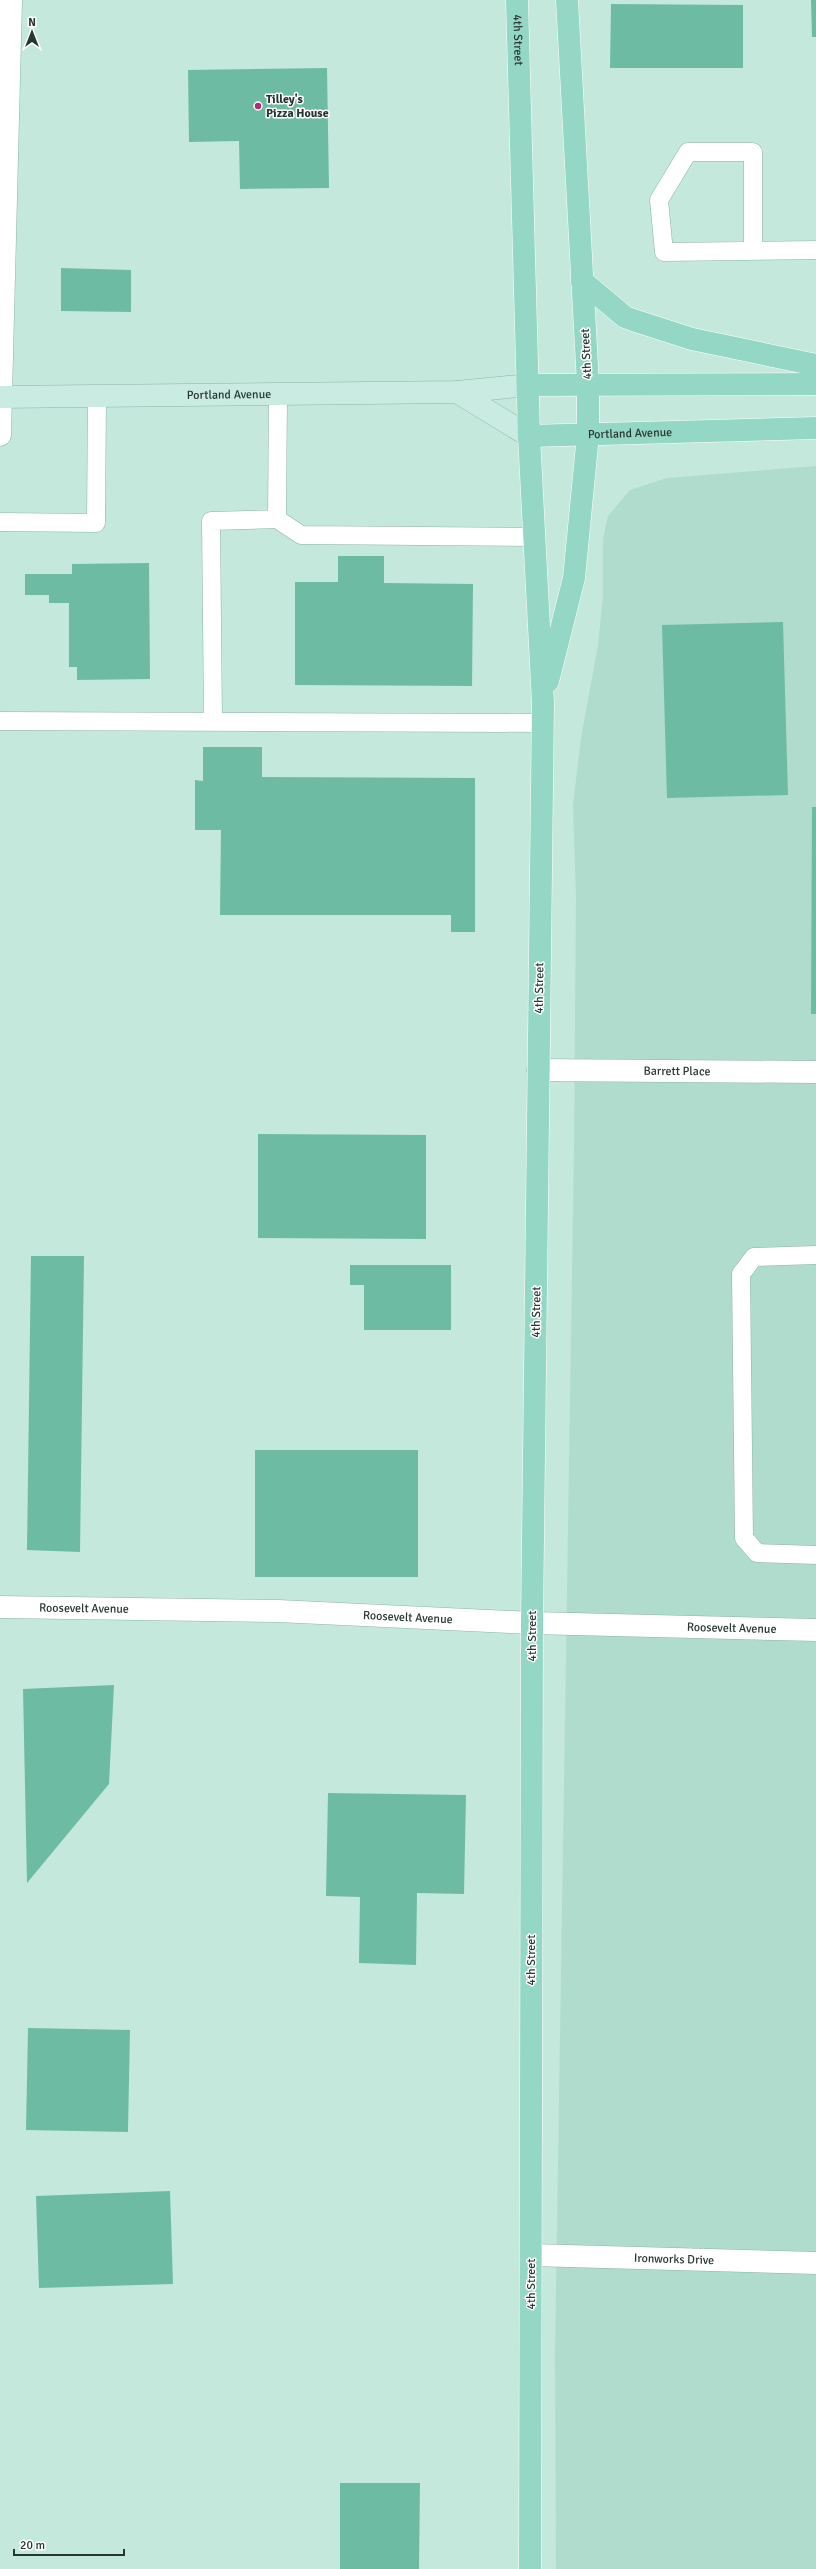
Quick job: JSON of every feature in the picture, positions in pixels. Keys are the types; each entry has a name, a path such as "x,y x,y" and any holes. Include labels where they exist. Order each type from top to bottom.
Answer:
{"main road":[{"name":"4th Street","path":"517,0 519,133 529,385 529,436 543,713 532,1623 530,2569"},
{"name":"4th Street","path":"543,713 574,578 588,434 588,384 567,0"},
{"path":"582,280 625,317 633,320 692,339 816,365"},
{"name":"Portland Avenue","path":"529,385 816,384"},
{"name":"Portland Avenue","path":"529,436 816,428"}],"street":[{"path":"0,435 11,0"},
{"name":"Portland Avenue","path":"0,397 457,392 529,385"},
{"path":"457,392 529,436"},
{"name":"Barrett Place","path":"538,1070 816,1072"},
{"name":"Roosevelt Avenue","path":"0,1607 278,1611 532,1623 816,1630"},
{"name":"Ironworks Drive","path":"531,2256 816,2263"}],"lane":[{"path":"753,251 753,152 688,152 660,200 664,252 753,251 816,250"},
{"path":"276,519 278,394"},
{"path":"0,522 96,523 97,396"},
{"path":"213,721 211,521 276,519 301,535 534,537"},
{"path":"0,720 213,721 543,713"},
{"path":"816,1255 754,1257 741,1274 744,1538 757,1553 816,1555"}],"shaded area":[{"path":"816,466 816,2569 556,2569 555,2355 574,1148 576,896 573,805 581,738 598,645 603,596 603,539 608,516 630,490 667,478"}],"building":[{"path":"811,0 816,0 816,37 812,37"},
{"path":"611,4 743,5 743,68 610,68"},
{"name":"Tilley's Pizza House","path":"327,68 329,188 240,189 239,141 189,142 188,70"},
{"path":"61,268 131,270 131,312 61,311"},
{"path":"338,556 384,556 384,583 473,584 472,686 295,685 295,582 338,582"},
{"path":"149,563 150,679 77,680 77,667 69,667 69,603 49,603 49,595 25,595 25,574 72,574 72,564"},
{"path":"783,622 788,795 667,798 662,625"},
{"path":"203,747 262,747 262,777 475,778 475,932 451,932 451,915 220,915 221,830 195,830 195,780 203,781"},
{"path":"812,807 816,807 816,1014 811,1014"},
{"path":"258,1134 426,1135 426,1239 258,1238"},
{"path":"31,1256 84,1256 80,1552 27,1550"},
{"path":"350,1265 451,1265 451,1330 364,1330 364,1285 350,1285"},
{"path":"255,1450 418,1450 418,1577 255,1577"},
{"path":"114,1685 109,1784 27,1883 23,1689"},
{"path":"328,1793 466,1795 464,1894 417,1893 416,1965 359,1963 360,1897 326,1896"},
{"path":"28,2028 130,2030 128,2132 26,2130"},
{"path":"170,2191 173,2284 39,2288 36,2196"},
{"path":"340,2483 420,2483 419,2569 340,2569"}],"place":[{"name":"Tilley's Pizza House","path":"258,106"}]}
